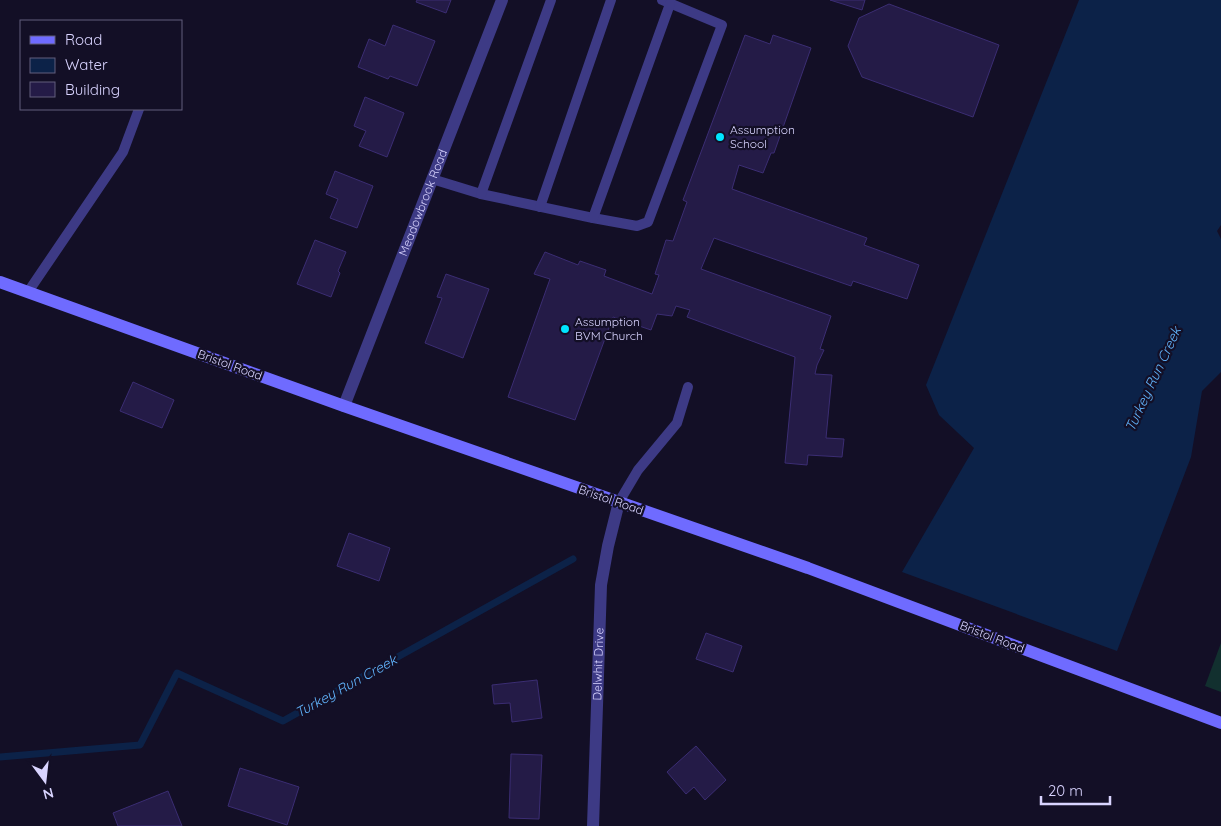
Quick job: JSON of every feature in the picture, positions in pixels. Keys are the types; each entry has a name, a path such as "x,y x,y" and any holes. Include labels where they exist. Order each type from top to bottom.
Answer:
{"main road":[{"name":"Bristol Road","path":"0,282 344,406 808,568 1221,723"}],"street":[{"name":"Meadowbrook Road","path":"344,406 502,0"},
{"name":"Delwhit Drive","path":"593,826 601,585 619,502"}],"lane":[{"path":"481,194 551,0"},
{"path":"540,207 611,0"},
{"path":"432,179 481,194 593,218 637,226 648,222 722,25 666,2 593,218"},
{"path":"28,292 123,152 139,110"},
{"path":"619,502 638,470 677,423 688,387"}],"green space":[{"path":"1221,643 1221,692 1205,686"}],"water":[{"path":"1079,0 1221,0 1221,225 1217,231 1221,239 1221,372 1202,391 1191,457 1117,651 902,572 974,448 939,415 926,385"}],"building":[{"path":"417,0 451,0 446,13 416,2"},
{"path":"830,0 865,0 862,10"},
{"path":"889,4 999,45 973,117 862,77 848,46 859,18"},
{"path":"393,25 435,41 417,86 390,76 388,79 358,67 369,39 385,46"},
{"path":"745,35 770,44 773,35 811,48 774,153 771,153 763,173 739,165 732,189 867,238 864,245 919,265 907,299 853,281 851,286 714,238 701,269 831,316 820,349 824,350 815,374 832,375 826,438 844,439 842,457 808,455 807,465 785,463 795,357 687,317 690,310 676,306 672,316 657,314 651,330 613,317 575,420 508,397 550,279 534,274 545,252 578,265 580,261 606,270 604,276 652,294 659,275 655,274 666,240 673,241 687,202 683,200"},
{"path":"365,97 404,113 387,157 359,146 366,131 354,126"},
{"path":"335,171 373,186 357,228 330,218 338,199 326,194"},
{"path":"315,240 346,252 338,271 340,273 331,297 297,284"},
{"path":"446,274 489,289 463,358 425,343 442,298 437,297"},
{"path":"133,382 174,400 162,428 120,411"},
{"path":"349,533 390,548 379,581 337,566"},
{"path":"706,633 742,646 733,672 696,659"},
{"path":"537,680 542,718 512,722 510,703 494,704 492,685"},
{"path":"696,746 726,780 705,800 694,787 686,794 667,772"},
{"path":"511,754 542,755 539,819 509,818"},
{"path":"240,768 299,787 287,825 228,806"},
{"path":"168,791 182,826 118,826 113,813"}],"waterway":[{"name":"Turkey Run Creek","path":"0,757 140,745 177,673 283,721 573,559"}],"place":[{"name":"Assumption School","path":"720,137"},
{"name":"Assumption BVM Church","path":"565,329"}]}
